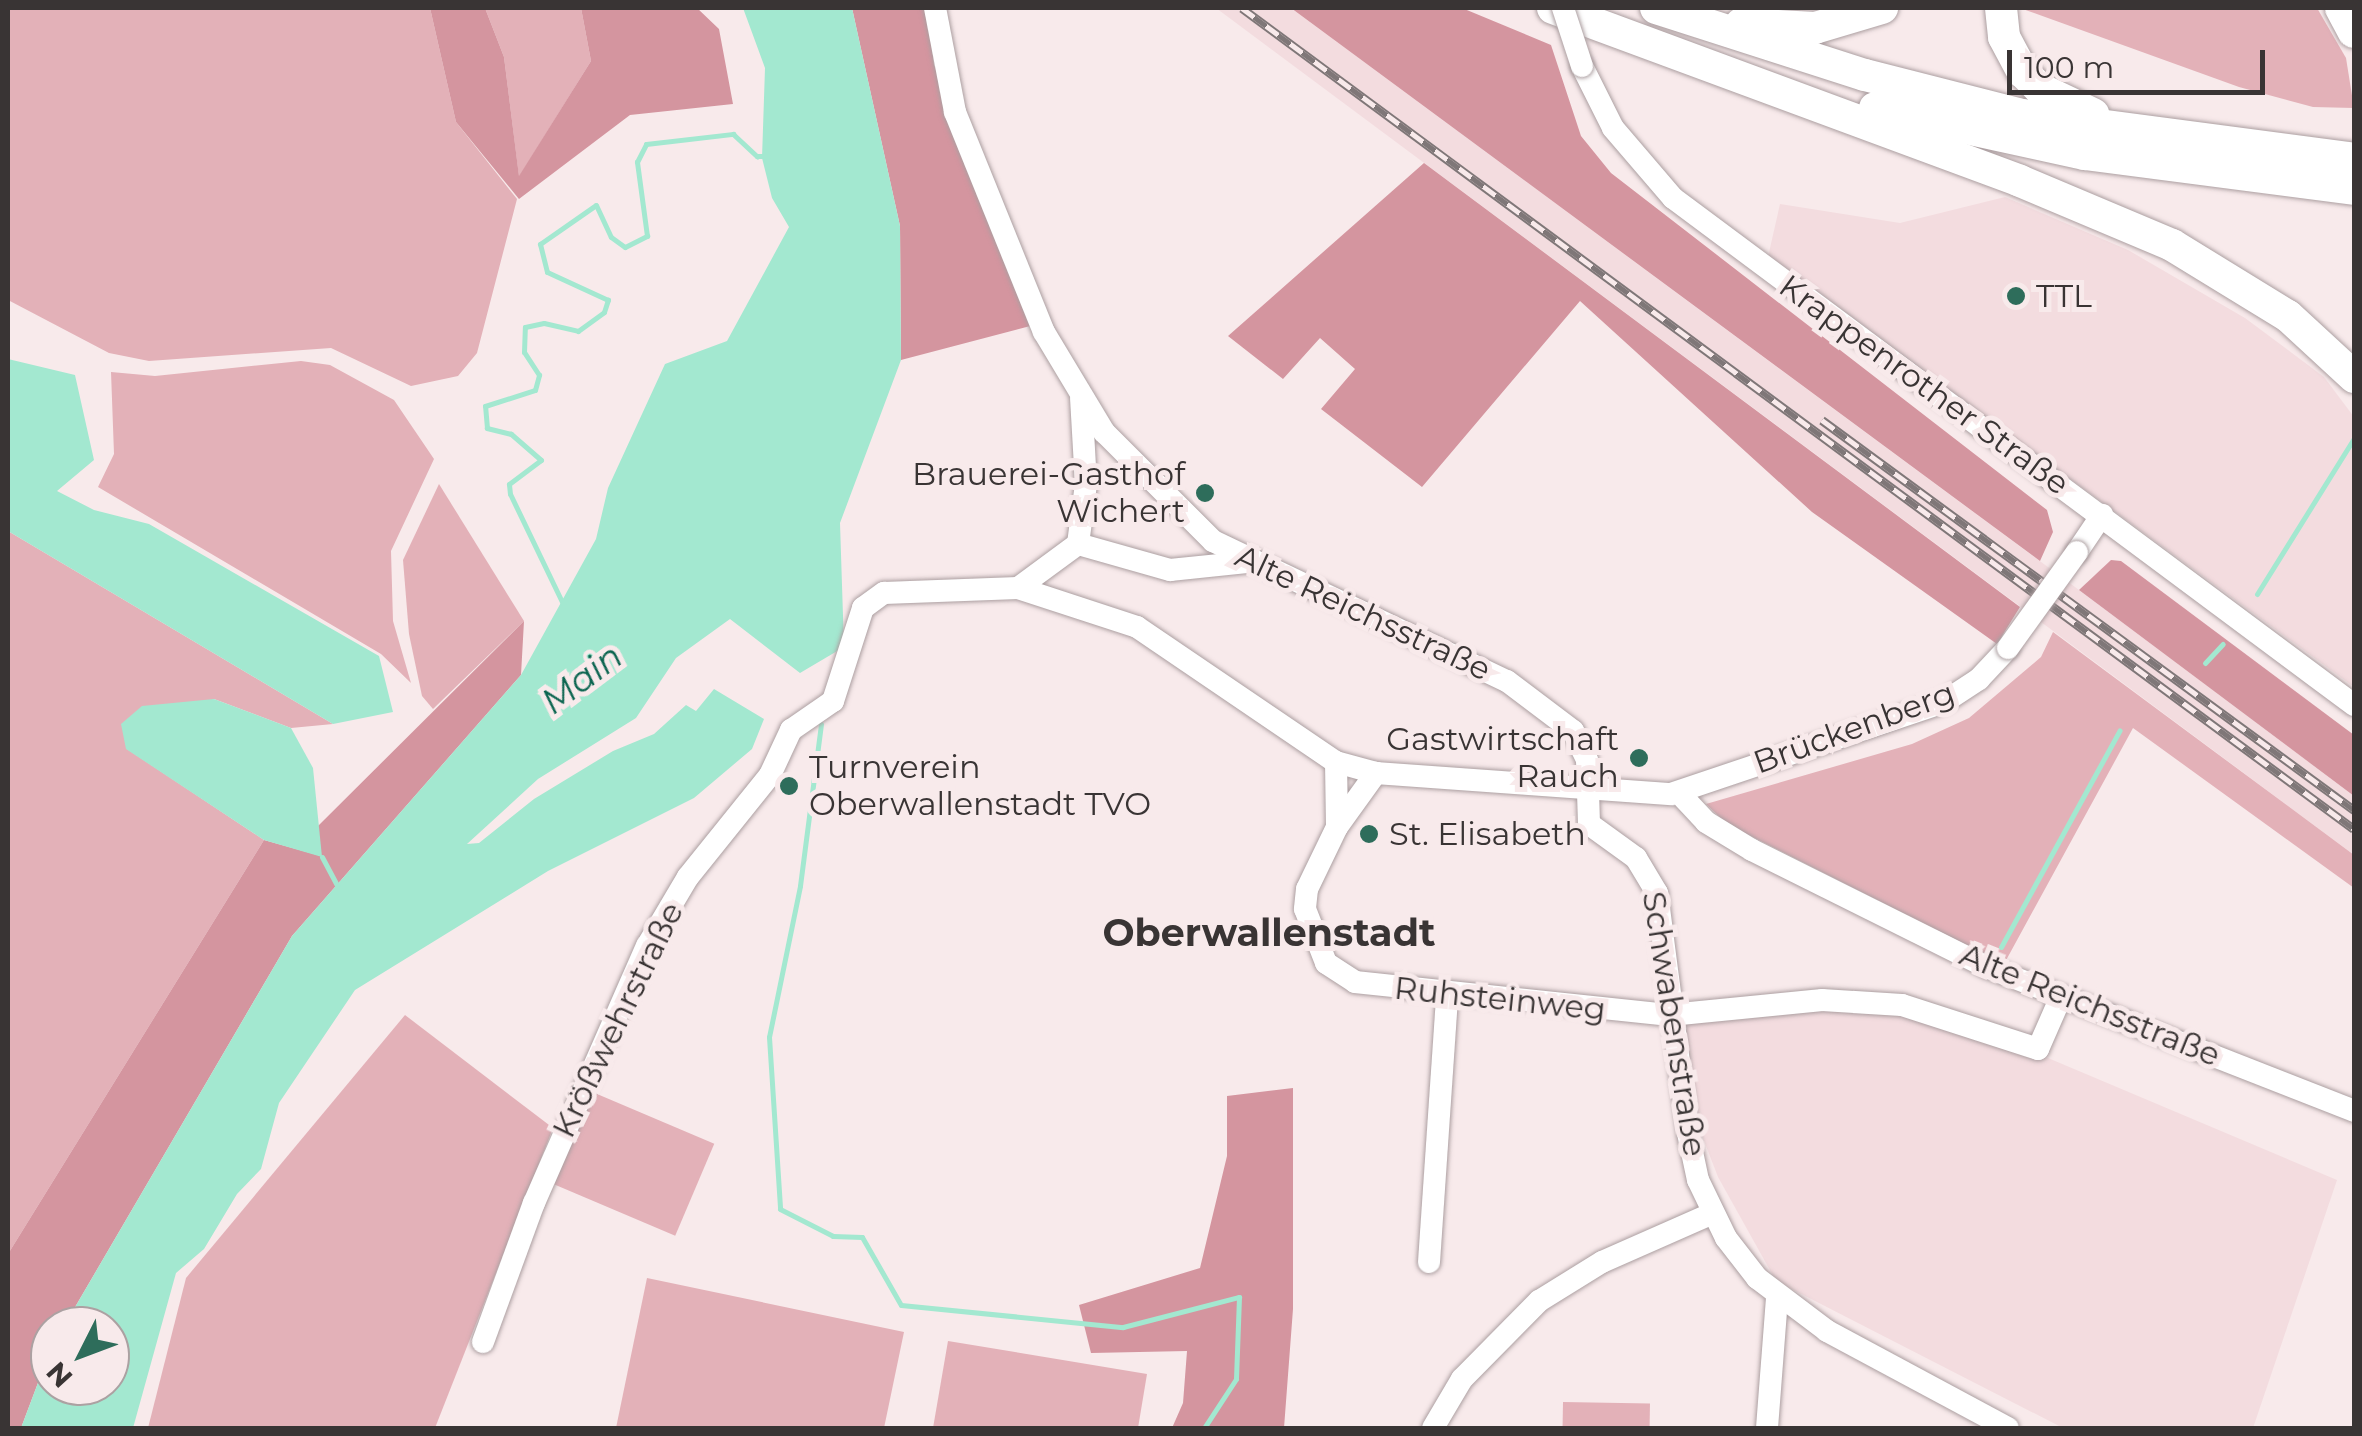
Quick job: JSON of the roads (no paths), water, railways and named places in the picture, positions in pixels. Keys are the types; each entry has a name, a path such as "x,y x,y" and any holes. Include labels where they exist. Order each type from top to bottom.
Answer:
{"highway":[{"path":"1553,8 1720,67 2172,245 2288,316 2354,377"},
{"path":"1656,8 1865,75 2022,115 2347,173"},
{"path":"1666,8 1753,27 1815,28 1882,8"},
{"path":"2001,8 2015,61 2040,89 2149,135"},
{"path":"2341,8 2354,32"},
{"path":"1720,67 2085,154 2347,173"}],"street":[{"name":"Alte Reichsstraße","path":"936,8 955,112 1044,332 1081,397 1124,456 1182,516 1247,562 1506,681 1573,731 1587,760 1586,788"},
{"name":"Krappenrother Straße","path":"1563,8 1582,66 1614,128 1674,198 2354,704"},
{"path":"1018,588 1078,544 1086,484 1081,397"},
{"name":"Brückenberg","path":"1586,788 1680,794 1798,746 1944,702 1980,679 2008,648 2102,515"},
{"path":"1078,544 1170,570 1247,562"},
{"name":"Krößwehrstraße","path":"483,1342 534,1203 647,946 688,877 770,775 796,723 832,701 863,608 884,593 1018,588 1136,627 1336,762 1376,773 1586,788"},
{"path":"1336,762 1337,827"},
{"path":"1337,827 1376,773"},
{"name":"Schwabenstraße","path":"1586,788 1590,824 1651,874 1688,1133 1712,1214 1740,1260 1777,1296 1885,1368 2008,1428"},
{"name":"Alte Reichsstraße","path":"1680,794 1706,822 1752,850 2060,999 2354,1111"},
{"name":"Ruhsteinweg","path":"1337,827 1307,890 1307,925 1326,962 1354,982 1447,996 1670,1016 1822,1000 1902,1005 2038,1049 2060,999"},
{"path":"1428,1262 1447,996"},
{"path":"1432,1428 1462,1380 1539,1301 1602,1262 1712,1214"},
{"path":"1766,1428 1777,1296"}],"water":[{"name":"Main","path":"743,8 852,8 900,226 901,360 840,523 844,647 800,673 730,619 676,658 636,718 538,779 467,844 479,843 534,799 613,751 654,734 686,705 696,711 714,689 764,719 752,749 694,798 548,871 355,990 279,1103 261,1169 237,1194 204,1249 176,1273 133,1428 21,1428 30,1404 130,1406 130,1306 76,1306 292,936 521,675 596,539 608,488 665,364 727,341 789,227 772,198 762,158 765,68"},
{"path":"8,359 75,375 94,460 57,491 94,510 149,524 379,656 393,712 333,724 8,531"},
{"path":"214,699 291,728 313,768 322,857 264,840 126,749 121,724 142,706"}],"waterway":[{"path":"564,606 510,494 509,484 541,460 511,434 487,428 485,406 535,390 539,375 524,352 525,327 544,323 578,331 604,312 608,300 547,272 540,244 596,205 611,237 625,247 647,236 637,162 646,144 733,134 757,156 768,156"},
{"path":"2257,594 2354,438"},
{"path":"2205,663 2223,644"},
{"path":"821,724 800,886 769,1037 780,1209 833,1236 862,1237 901,1305 1123,1327 1239,1297 1236,1379 1204,1428"},
{"path":"2001,947 2120,730"},
{"path":"322,857 337,885"}],"railway":[{"path":"1242,8 2354,829"},
{"path":"1822,420 2354,810"}],"place":[{"name":"TTL","path":"2016,296"},
{"name":"Brauerei-Gasthof Wichert","path":"1205,493"},
{"name":"Gastwirtschaft Rauch","path":"1639,758"},
{"name":"Turnverein Oberwallenstadt TVO","path":"789,786"},
{"name":"St. Elisabeth","path":"1369,834"}],"district":[{"name":"Oberwallenstadt","path":"1269,933"}]}
